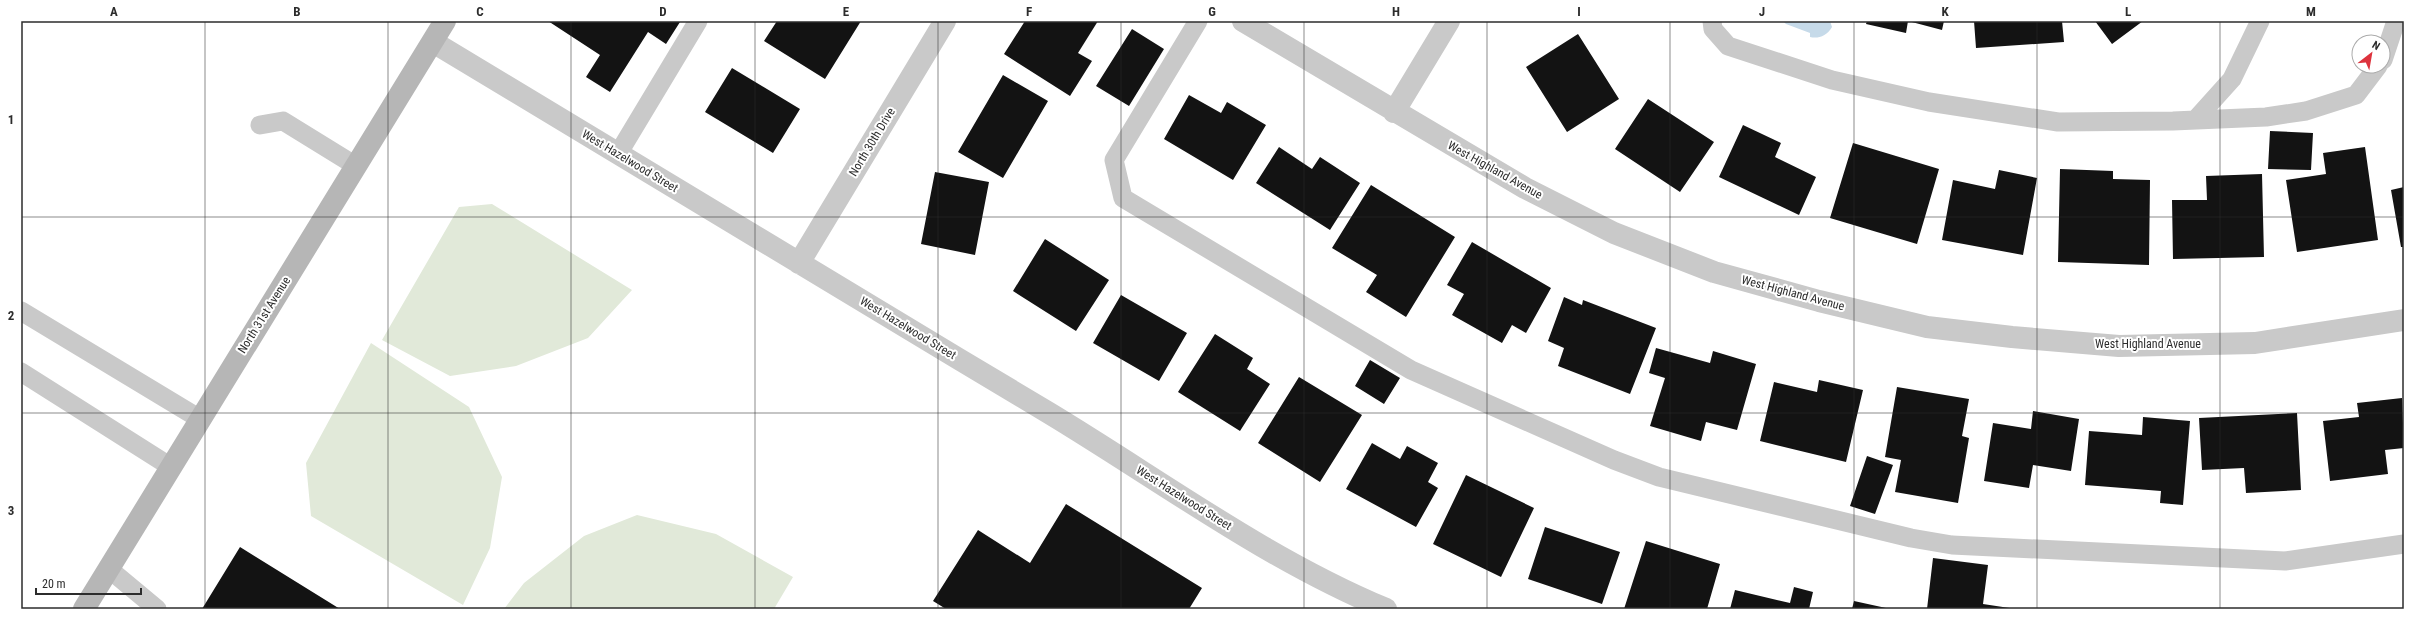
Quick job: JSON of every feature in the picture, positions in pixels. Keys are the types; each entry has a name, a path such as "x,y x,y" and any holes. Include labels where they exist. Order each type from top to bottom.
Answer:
{"street":[{"name":"North 31st Avenue","path":"84,609 445,21"},
{"name":"North 30th Drive","path":"799,263 945,21"},
{"name":"West Highland Avenue","path":"1242,21 1525,188 1614,233 1714,272 1819,302 1928,327 2012,337 2119,346 2255,343 2404,320"},
{"path":"1394,112 1449,21"},
{"name":"West Hazelwood Street","path":"433,42 1079,432 1260,545 1354,595 1386,609"}],"lane":[{"path":"618,154 698,21"},
{"path":"1198,21 1114,160 1123,198 1411,370 1614,460 1659,477 1910,538 1952,545 2285,561 2404,544"},
{"path":"1712,21 1713,29 1728,46 1832,80 1929,102 2058,122 2173,121 2266,117 2306,111 2356,95 2372,74"},
{"path":"2196,119 2232,79 2260,21"},
{"path":"2391,36 2396,21"},
{"path":"260,125 283,121 356,166"},
{"path":"21,310 200,419"},
{"path":"21,372 171,467"},
{"path":"109,569 157,609"}],"green space":[{"path":"492,204 632,290 588,338 516,366 450,376 382,340 459,207"},
{"path":"371,343 469,407 502,477 490,548 463,605 311,516 306,463"},
{"path":"637,515 716,534 793,577 774,609 504,609 524,583 584,536"}],"water":[{"path":"1783,21 1830,21 1832,27 1825,35 1813,38 1810,37 1810,33 1786,24"}],"building":[{"path":"548,21 680,22 666,44 648,32 610,92 586,77 600,55"},
{"path":"777,21 861,21 825,79 764,41"},
{"path":"1025,21 1098,21 1078,53 1092,61 1070,96 1004,54"},
{"path":"1867,21 1908,21 1906,33 1866,24"},
{"path":"1908,21 1944,21 1942,30"},
{"path":"1974,21 2062,21 2064,42 1976,48"},
{"path":"2095,21 2143,21 2112,44"},
{"path":"1132,29 1164,49 1129,106 1096,86"},
{"path":"1578,34 1619,99 1567,132 1526,67"},
{"path":"732,68 800,109 773,153 705,112"},
{"path":"1003,75 1048,101 1003,178 958,152"},
{"path":"1189,95 1221,113 1227,102 1266,125 1233,180 1164,139"},
{"path":"1648,99 1714,142 1680,192 1615,149"},
{"path":"1743,125 1781,143 1775,157 1816,177 1799,215 1719,177"},
{"path":"2270,131 2313,133 2311,170 2268,169"},
{"path":"1853,143 1939,169 1917,244 1830,218"},
{"path":"1279,147 1312,169 1320,157 1360,183 1330,230 1256,183"},
{"path":"2365,147 2378,240 2297,252 2286,180 2326,174 2323,153"},
{"path":"2060,169 2113,171 2113,179 2150,180 2149,265 2058,262"},
{"path":"1999,170 2037,178 2023,255 1942,240 1953,180 1995,189"},
{"path":"935,172 989,182 975,255 921,244"},
{"path":"2262,174 2264,257 2173,259 2172,200 2207,200 2206,176"},
{"path":"1371,185 1455,237 1406,317 1366,292 1377,275 1332,248"},
{"path":"2404,187 2404,247 2401,247 2391,190"},
{"path":"1045,239 1109,280 1076,331 1013,291"},
{"path":"1472,242 1551,288 1526,333 1512,325 1502,343 1452,315 1464,294 1447,285"},
{"path":"1121,295 1187,333 1159,381 1093,343"},
{"path":"1564,297 1582,305 1583,300 1656,328 1630,394 1558,366 1564,348 1548,341"},
{"path":"1215,334 1253,358 1247,369 1270,384 1240,431 1178,392"},
{"path":"1656,348 1710,363 1713,351 1756,364 1737,430 1706,422 1701,441 1650,426 1665,378 1649,373"},
{"path":"1370,360 1400,378 1384,404 1355,386"},
{"path":"1299,377 1362,415 1320,482 1258,443"},
{"path":"1819,380 1863,390 1846,462 1760,441 1774,382 1817,392"},
{"path":"1897,387 1969,399 1962,436 1969,438 1958,503 1895,492 1901,460 1885,457"},
{"path":"2402,398 2404,448 2385,450 2388,474 2330,481 2323,421 2359,417 2357,403"},
{"path":"2033,411 2079,419 2071,471 2033,465 2029,488 1984,481 1993,423 2031,429"},
{"path":"2297,413 2301,490 2246,493 2244,468 2202,470 2199,418"},
{"path":"2143,417 2190,421 2183,505 2160,503 2161,491 2085,485 2089,431 2142,435"},
{"path":"1372,443 1400,459 1407,446 1438,463 1428,482 1438,488 1416,527 1346,489"},
{"path":"1867,456 1893,465 1875,514 1850,506"},
{"path":"1466,475 1534,508 1501,577 1433,544"},
{"path":"1066,504 1202,588 1189,609 946,609 933,601 978,530 1030,563"},
{"path":"1545,527 1620,552 1602,604 1528,579"},
{"path":"1646,541 1720,564 1707,609 1624,609"},
{"path":"240,547 340,609 202,609"},
{"path":"1933,558 1988,565 1983,604 2016,609 1927,609"},
{"path":"1794,587 1813,592 1809,609 1730,609 1735,590 1790,603"},
{"path":"1854,601 1886,608 1886,609 1852,609"}]}
